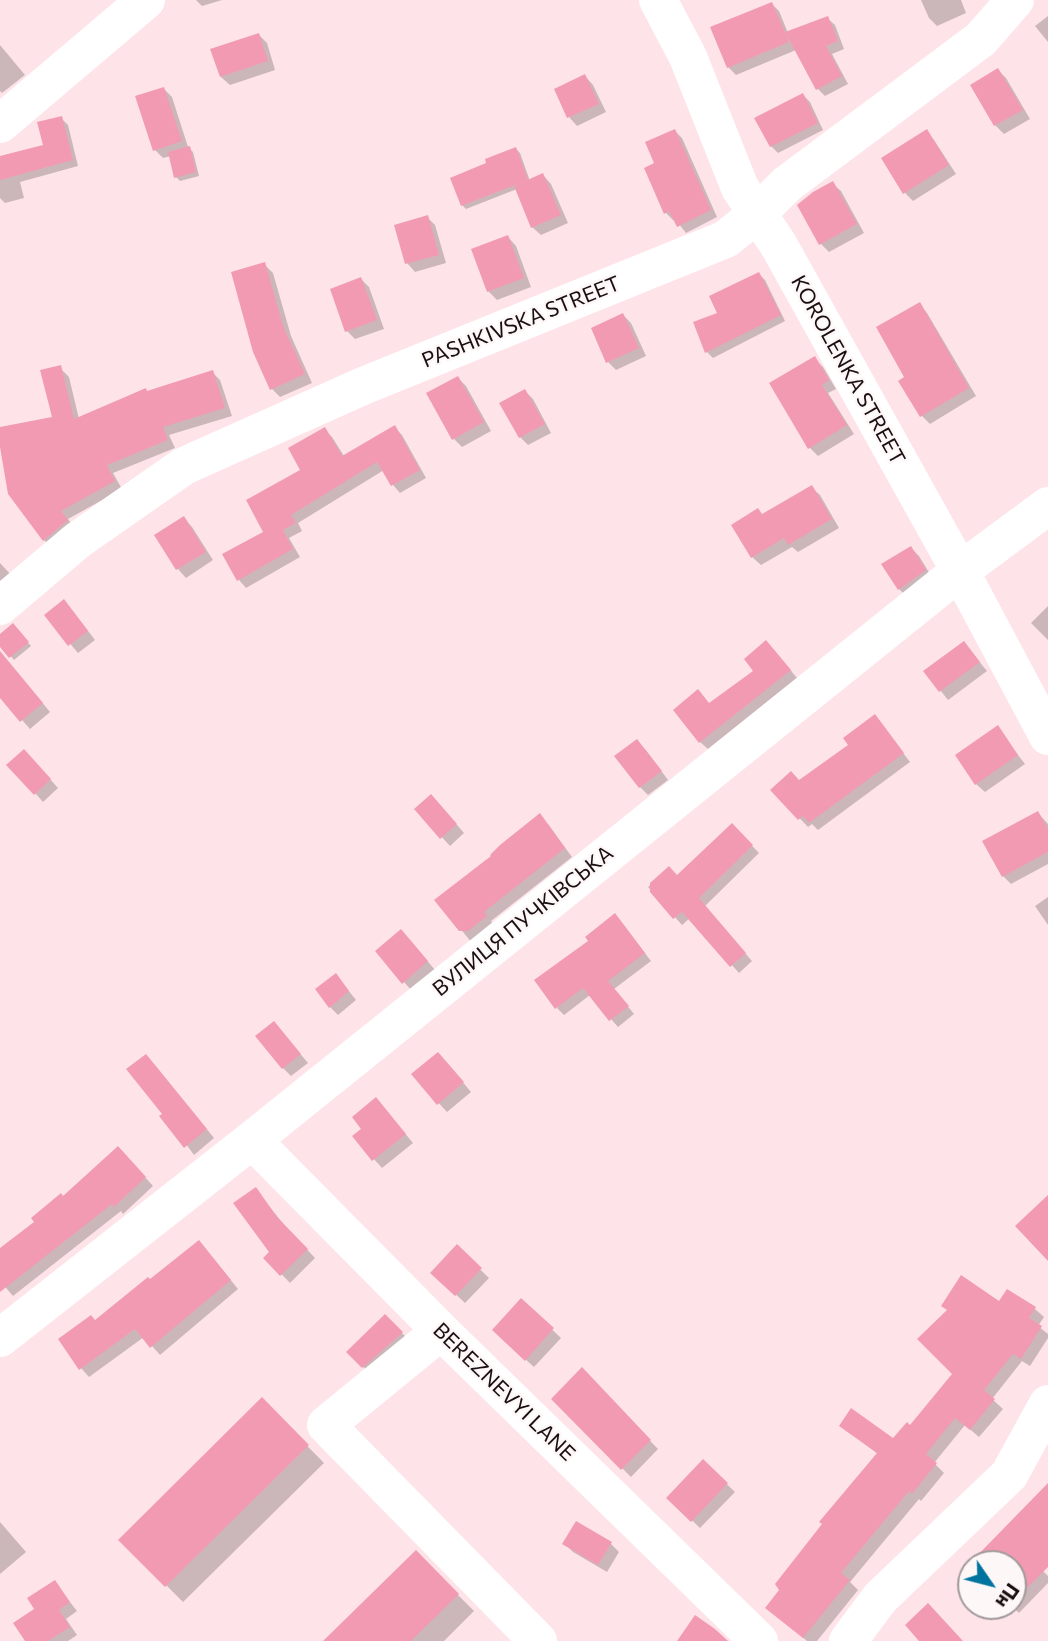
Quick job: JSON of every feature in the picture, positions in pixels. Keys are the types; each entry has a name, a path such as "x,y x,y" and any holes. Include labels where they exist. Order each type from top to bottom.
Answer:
{"street":[{"path":"0,124 146,0"},
{"name":"KOROLENKA STREET","path":"658,0 688,57 740,188 778,244 960,571 1048,736"},
{"name":"PASHKIVSKA STREET","path":"0,606 78,540 184,466 363,386 726,239 758,213 787,184 981,39 1015,0"},
{"name":"ВУЛИЦЯ ПУЧКІВСЬКА","path":"0,1338 252,1140 960,571 1048,506"},
{"name":"BEREZNEVYI LANE","path":"252,1140 441,1331 759,1641"},
{"path":"441,1331 326,1424 538,1641"},
{"path":"848,1641 880,1598 1009,1475 1048,1404"}],"building":[{"path":"772,2 789,42 727,68 710,27"},
{"path":"828,16 838,41 826,46 842,76 816,90 785,32"},
{"path":"259,33 268,61 220,77 210,49"},
{"path":"998,68 1023,110 994,126 970,85"},
{"path":"585,74 599,104 567,118 554,89"},
{"path":"164,87 182,141 153,151 135,96"},
{"path":"803,93 818,123 770,147 754,118"},
{"path":"62,116 73,160 0,180 0,156 43,145 37,122"},
{"path":"675,129 711,210 677,227 669,211 664,214 644,168 654,163 645,142"},
{"path":"927,129 949,165 903,194 881,158"},
{"path":"190,146 196,172 174,178 168,152"},
{"path":"516,147 528,180 461,206 450,178 486,163 485,159"},
{"path":"543,173 561,215 531,228 514,186"},
{"path":"833,181 857,224 819,245 797,205"},
{"path":"428,215 439,255 405,264 394,225"},
{"path":"508,235 524,278 487,292 471,249"},
{"path":"265,262 283,326 305,374 270,390 253,352 231,272"},
{"path":"759,272 781,315 705,353 693,322 717,313 709,296"},
{"path":"361,277 377,320 345,332 330,289"},
{"path":"920,302 969,388 920,417 898,381 904,377 876,327"},
{"path":"623,313 639,348 606,363 591,328"},
{"path":"815,356 829,380 822,385 847,425 808,449 769,383"},
{"path":"61,365 74,419 146,388 147,391 213,370 225,408 163,427 168,440 107,465 115,481 61,511 68,520 43,541 8,494 0,447 0,427 52,417 40,370"},
{"path":"458,376 484,422 452,440 426,393"},
{"path":"525,389 545,424 519,438 499,403"},
{"path":"395,425 420,470 391,486 377,462 291,515 296,523 283,530 293,549 237,581 222,554 263,532 246,500 300,470 288,448 325,427 342,456"},
{"path":"812,485 832,519 788,545 784,538 751,558 731,525 758,508 762,514"},
{"path":"184,516 206,552 176,570 154,535"},
{"path":"911,546 926,570 898,590 881,564"},
{"path":"64,599 88,631 68,646 44,615"},
{"path":"13,623 29,642 9,658 0,647 0,634"},
{"path":"766,640 791,670 699,743 673,710 698,689 709,703 753,671 744,659"},
{"path":"964,641 980,662 939,692 923,671"},
{"path":"0,651 43,703 20,722 0,698"},
{"path":"875,714 904,753 809,823 803,816 798,820 770,790 791,771 799,780 848,745 843,738"},
{"path":"998,725 1018,755 975,785 955,755"},
{"path":"637,739 662,771 639,788 614,756"},
{"path":"24,749 51,779 34,795 6,765"},
{"path":"431,794 457,824 440,839 414,809"},
{"path":"1038,811 1048,829 1048,852 1002,877 982,841"},
{"path":"540,813 565,848 484,912 487,916 468,931 459,931 434,900 491,856 500,845"},
{"path":"732,823 753,845 699,898 746,953 730,967 682,912 673,919 650,892 650,883 669,866 677,875"},
{"path":"615,913 645,953 608,981 629,1006 609,1021 583,988 555,1009 534,980 588,941 585,937"},
{"path":"401,929 428,961 402,984 375,951"},
{"path":"336,973 349,991 329,1008 315,989"},
{"path":"274,1021 301,1054 282,1069 255,1036"},
{"path":"438,1052 464,1082 437,1105 411,1074"},
{"path":"146,1054 207,1129 184,1148 159,1116 162,1114 126,1069"},
{"path":"376,1097 406,1134 372,1161 352,1136 361,1129 352,1117"},
{"path":"118,1146 146,1177 114,1207 112,1204 0,1292 0,1248 34,1222 31,1218 61,1193 63,1196"},
{"path":"256,1187 277,1217 308,1249 280,1276 263,1258 269,1252 233,1203"},
{"path":"1048,1195 1048,1261 1015,1226"},
{"path":"199,1240 231,1280 150,1348 135,1329 79,1370 58,1339 91,1315 95,1320"},
{"path":"457,1244 482,1268 455,1296 430,1273"},
{"path":"961,1275 999,1301 1007,1289 1036,1307 1029,1318 1042,1326 1021,1359 1013,1354 984,1390 995,1399 970,1430 955,1418 926,1454 937,1463 912,1494 909,1491 841,1573 850,1580 803,1638 765,1608 779,1590 775,1584 822,1524 819,1522 877,1453 839,1426 851,1408 893,1438 907,1422 910,1425 952,1374 917,1339 947,1310 941,1306"},
{"path":"521,1298 554,1328 525,1361 492,1330"},
{"path":"385,1314 403,1332 362,1368 346,1352"},
{"path":"582,1367 651,1440 621,1470 551,1399"},
{"path":"262,1397 309,1445 165,1587 118,1540"},
{"path":"703,1459 728,1483 691,1522 666,1498"},
{"path":"1048,1483 1048,1567 1027,1588 1027,1550 983,1550"},
{"path":"576,1521 612,1542 598,1565 562,1544"},
{"path":"416,1550 459,1594 411,1641 323,1641"},
{"path":"55,1580 70,1602 59,1610 70,1627 48,1641 25,1641 13,1623 34,1609 27,1598"},
{"path":"928,1603 963,1641 919,1641 905,1625"},
{"path":"695,1615 715,1629 728,1641 677,1641"}]}
